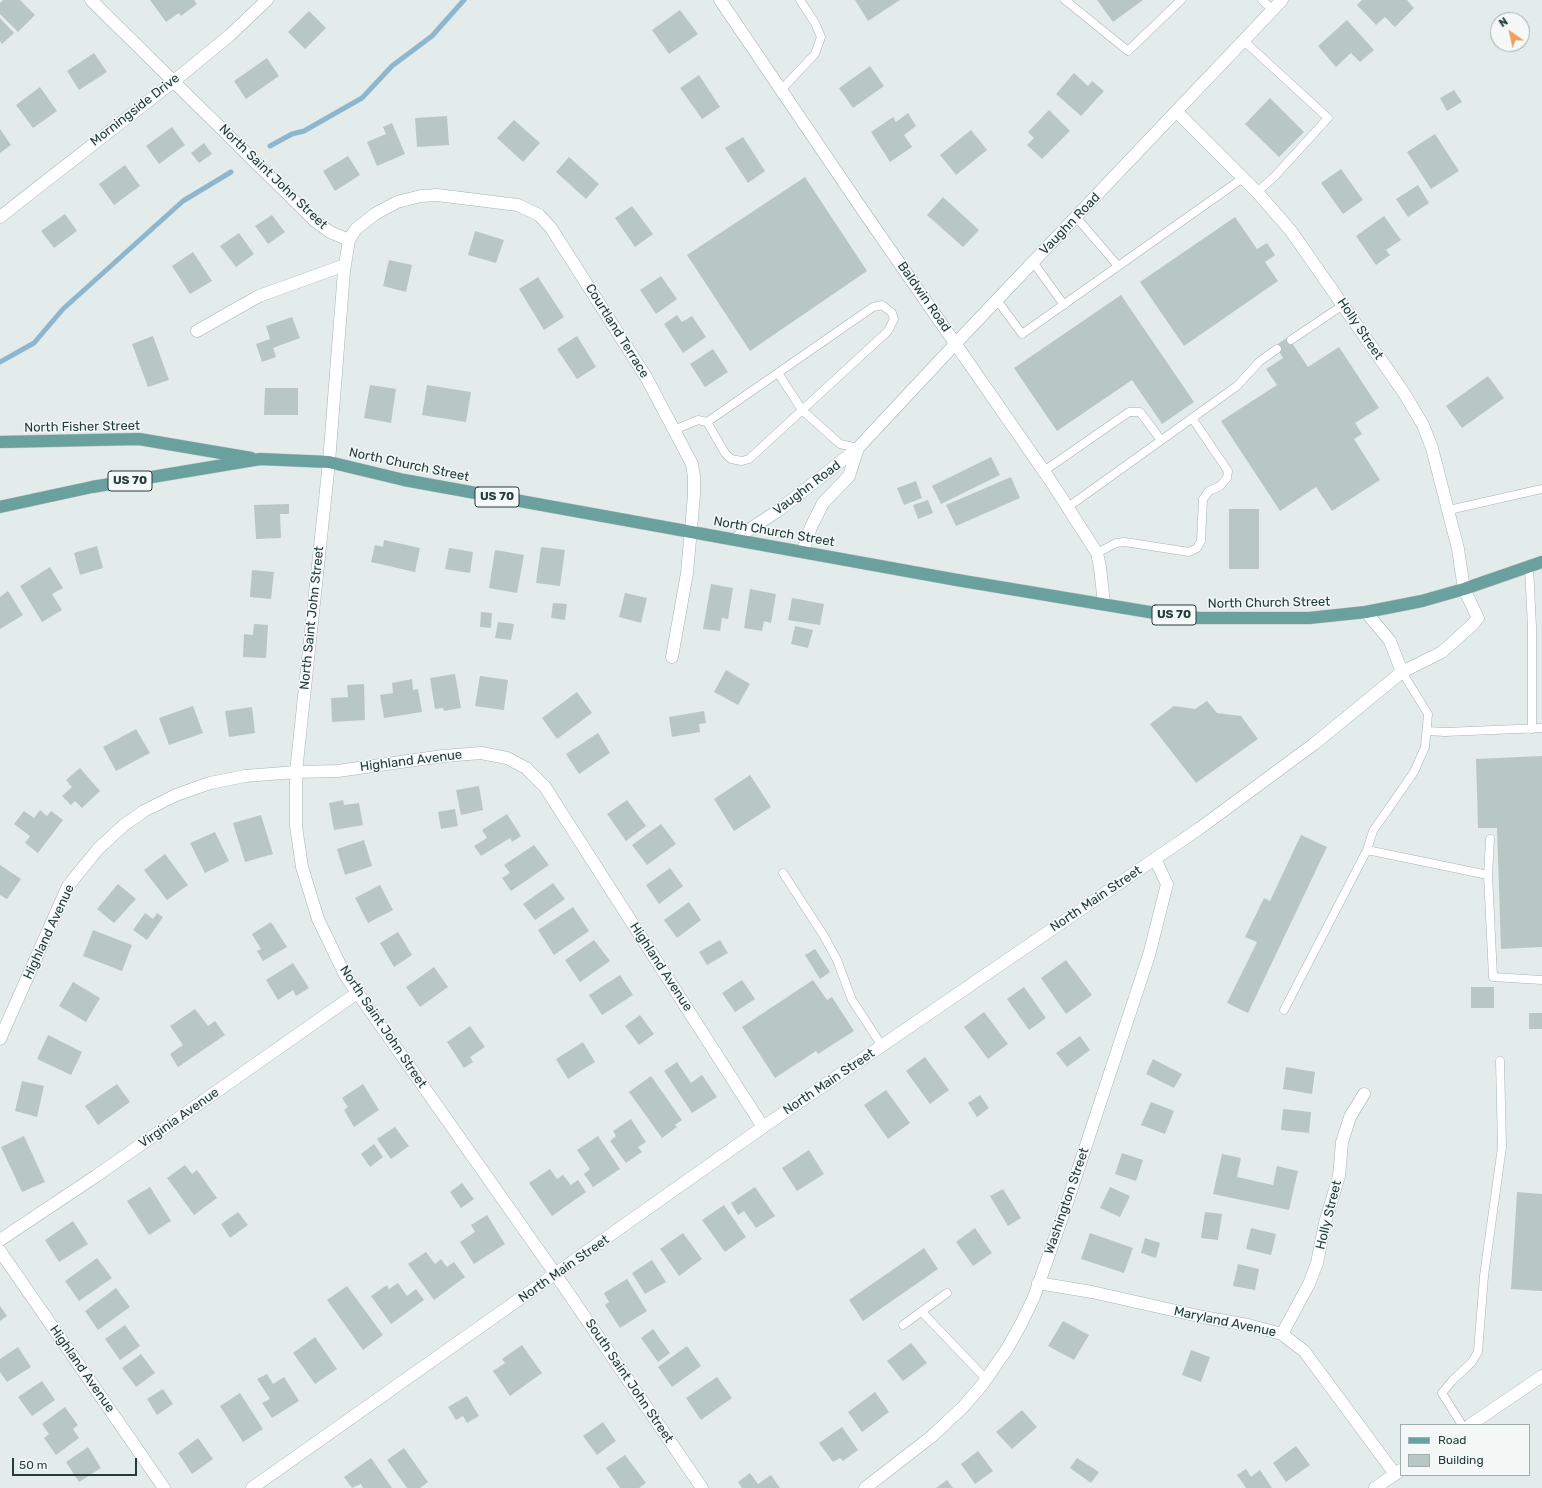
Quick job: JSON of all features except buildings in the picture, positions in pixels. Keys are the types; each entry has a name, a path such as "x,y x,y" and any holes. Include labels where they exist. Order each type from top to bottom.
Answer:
{"main road":[{"name":"North Fisher Street","path":"0,442 139,439 260,459"},
{"name":"North Church Street","path":"0,507 92,487 260,459 329,462 404,480 957,580 1161,614 1199,618 1309,618 1366,612 1422,601 1464,589 1542,562"}],"street":[{"name":"North Saint John Street","path":"91,0 315,221 330,232 349,240 344,266 329,462 296,772 296,826 302,867 309,893 328,940 345,975 556,1274"},
{"name":"Morningside Drive","path":"0,218 92,143 174,81 230,34 267,0"},
{"name":"Baldwin Road","path":"720,0 1068,507 1097,553 1104,604"},
{"name":"Vaughn Road","path":"735,539 779,510 858,448 1282,0"},
{"name":"Holly Street","path":"1177,112 1257,192 1291,230 1404,393 1423,425 1432,448 1449,510 1464,589"},
{"name":"Courtland Terrace","path":"349,240 356,229 375,214 397,202 421,196 437,195 518,205 539,215 551,228 646,377 692,464 694,477 687,573 672,657"},
{"path":"197,331 260,296 344,266"},
{"name":"Vaughn Road","path":"803,552 810,527 823,503 849,476 858,448"},
{"name":"North Main Street","path":"252,1488 763,1127 1155,860 1314,744 1402,672 1442,652 1472,626 1478,618 1464,589"},
{"path":"1366,612 1390,641 1402,672"},
{"name":"Highland Avenue","path":"0,1039 68,886 98,849 124,825 144,811 176,794 210,783 245,776 338,770 443,756 481,753 507,758 526,768 545,787 763,1127"},
{"name":"Washington Street","path":"865,1488 931,1437 963,1407 986,1379 1022,1324 1038,1283 1114,1065 1164,903 1167,884 1155,860"},
{"name":"Virginia Avenue","path":"0,1240 96,1176 357,993"},
{"name":"Holly Street","path":"1282,1334 1309,1284 1317,1263 1339,1176 1342,1142 1350,1118 1364,1094"},
{"name":"Highland Avenue","path":"0,1251 164,1488"},
{"name":"South Saint John Street","path":"556,1274 702,1488"},
{"name":"Maryland Avenue","path":"1038,1283 1092,1292 1203,1317 1248,1325 1282,1334 1304,1351 1398,1472"},
{"path":"1471,1424 1542,1376"},
{"path":"1375,1488 1398,1472"}],"lane":[{"path":"781,90 815,54 821,37 815,23 800,0"},
{"path":"1065,0 1128,51 1181,0"},
{"path":"1262,0 1273,10"},
{"path":"1244,41 1328,118 1274,177 1257,192"},
{"path":"997,300 1022,334 1243,178"},
{"path":"1076,217 1118,266"},
{"path":"1033,262 1064,305"},
{"path":"674,430 698,420 707,422 872,307 882,305 892,313 894,319 888,331 749,459 742,461 731,460 725,453 707,422"},
{"path":"1290,340 1344,305"},
{"path":"1068,507 1237,386 1260,361 1277,349"},
{"path":"778,373 802,410 840,444 858,448"},
{"path":"1044,470 1129,412 1140,412 1161,440"},
{"path":"1097,553 1116,543 1125,542 1189,552 1197,548 1201,541 1203,499 1209,491 1220,486 1227,478 1228,471 1192,418"},
{"path":"1449,510 1542,489"},
{"path":"1528,567 1532,627 1532,729"},
{"path":"1284,1010 1368,850 1373,831 1414,772 1425,747 1428,714 1402,672"},
{"path":"1427,731 1445,732 1542,728"},
{"path":"1490,839 1488,875 1493,977 1542,980"},
{"path":"1368,850 1488,875"},
{"path":"783,873 824,936 837,960 852,1000 882,1046"},
{"path":"1461,1424 1442,1393 1472,1362 1478,1352 1484,1276 1502,1147 1500,1061"},
{"path":"903,1326 947,1293"},
{"path":"922,1312 986,1379"}],"waterway":[{"path":"270,146 292,134 304,131 362,98 392,66 432,36 464,0"},
{"path":"0,362 34,343 63,309 183,201 231,172"}]}
